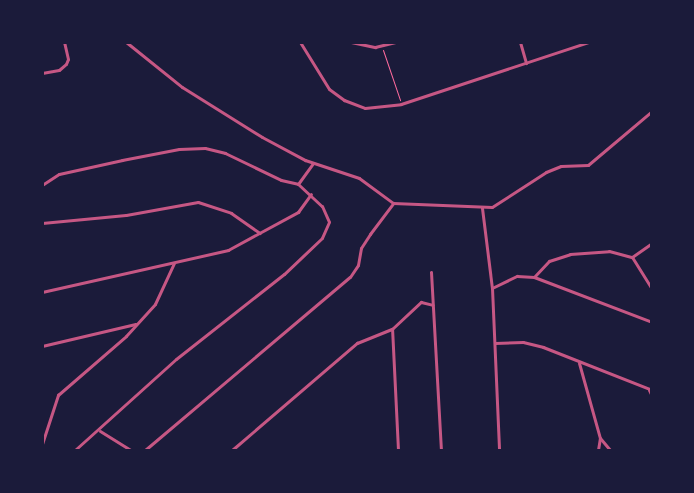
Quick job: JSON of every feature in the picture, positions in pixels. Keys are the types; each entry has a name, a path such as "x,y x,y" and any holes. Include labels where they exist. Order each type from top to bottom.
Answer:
{"street":[{"path":"42,73 59,70 66,64 68,59 64,42"},
{"path":"126,42 182,87 280,148 313,163 359,178 393,203 482,208 499,204 561,166 588,165 652,111"},
{"path":"300,42 321,80 344,100 365,108 401,104 589,42"},
{"path":"351,42 382,47 395,42"},
{"path":"520,42 526,63"},
{"path":"42,185 59,174 193,148 225,153 281,180 298,184 311,194 329,222 322,238 260,295 176,358 100,431 75,450"},
{"path":"298,184 313,163"},
{"path":"42,292 228,250 298,212 311,194"},
{"path":"42,223 126,215 198,202 231,214 260,233"},
{"path":"145,450 350,277 358,265 365,241 393,203"},
{"path":"482,208 492,288 499,450"},
{"path":"632,257 652,243"},
{"path":"534,277 549,261 570,254 609,251 632,257 652,289"},
{"path":"42,444 58,395 135,324 161,294 174,263"},
{"path":"431,272 441,450"},
{"path":"492,288 510,277 534,277 652,322"},
{"path":"232,450 357,343 392,329 421,302 433,306"},
{"path":"42,346 135,324"},
{"path":"392,329 398,450"},
{"path":"495,343 532,344 650,389 652,396"},
{"path":"578,362 600,438 610,450"},
{"path":"100,431 130,450"},
{"path":"598,450 600,438"}],"path":[{"path":"382,47 401,104"}]}
